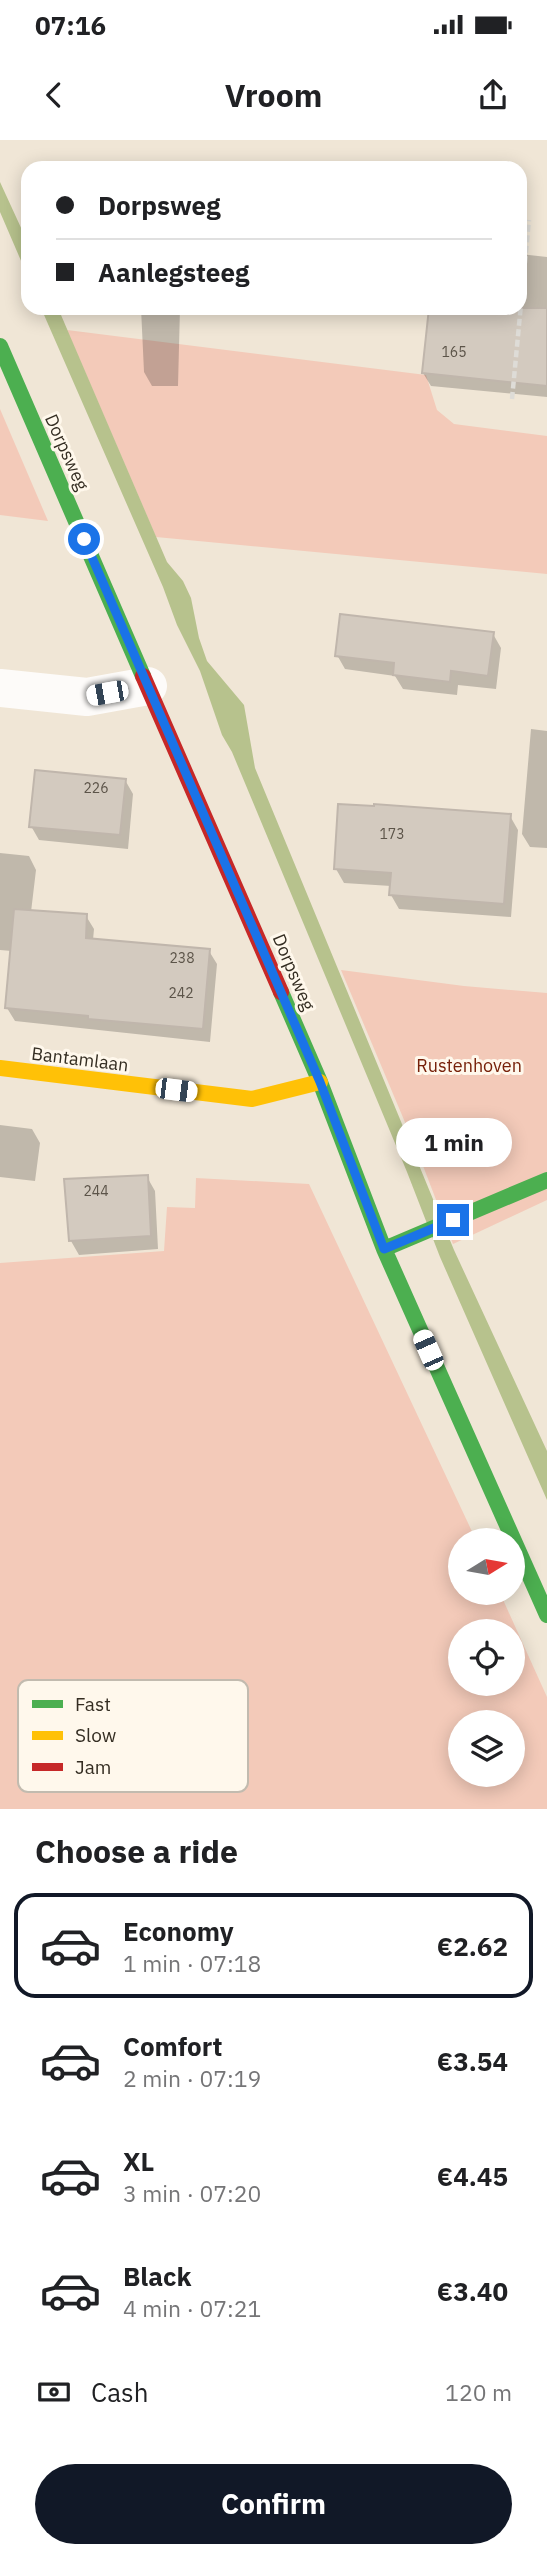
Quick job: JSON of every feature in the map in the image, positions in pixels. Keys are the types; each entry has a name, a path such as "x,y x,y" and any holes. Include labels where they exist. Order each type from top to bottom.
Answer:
{"street":[{"name":"Dorpsweg","path":"0,346 320,1082 384,1249 547,1615"},
{"path":"0,688 87,696 148,686"},
{"name":"Bantamlaan","path":"0,1068 252,1099 320,1082"},
{"path":"384,1249 547,1180"}],"path":[{"path":"527,241 529,220"},
{"path":"512,399 520,315"}],"green space":[{"path":"67,330 426,375 437,410 454,424 547,436 547,574 156,537"},
{"path":"0,409 48,521 0,515"},
{"name":"Rustenhoven","path":"341,970 464,986 547,993 547,1200 453,1244"},
{"path":"196,1178 309,1184 470,1528 448,1528 448,1605 505,1605 512,1619 448,1619 448,1696 525,1696 525,1648 547,1697 547,1809 0,1809 0,1263 164,1251 167,1207 195,1208"}],"shaded area":[{"path":"0,182 21,228 21,261 0,212"},
{"path":"44,315 61,315 167,562 183,581 191,598 207,661 244,705 255,768 454,1250 547,1451 547,1500 440,1257 163,587"}],"building":[{"path":"527,308 547,308 547,386 422,373 428,315 527,315"},
{"path":"340,614 494,632 488,676 451,671 450,682 393,675 394,663 335,656"},
{"path":"35,770 126,779 120,835 29,827"},
{"path":"338,804 511,814 504,904 389,895 391,873 334,869"},
{"path":"14,909 87,914 86,938 210,949 203,1029 88,1019 88,1016 5,1008"},
{"path":"148,1175 151,1236 69,1241 64,1179"}],"traffic: fast":[{"path":"0,346 143,676"},
{"path":"281,992 320,1082 384,1249 547,1615"},
{"path":"384,1249 547,1180"}],"traffic: slow":[{"path":"0,1068 252,1099 320,1082"}],"traffic: jam":[{"path":"143,676 281,992"}],"route":[{"path":"84,539 320,1082 384,1249 453,1220"}]}
